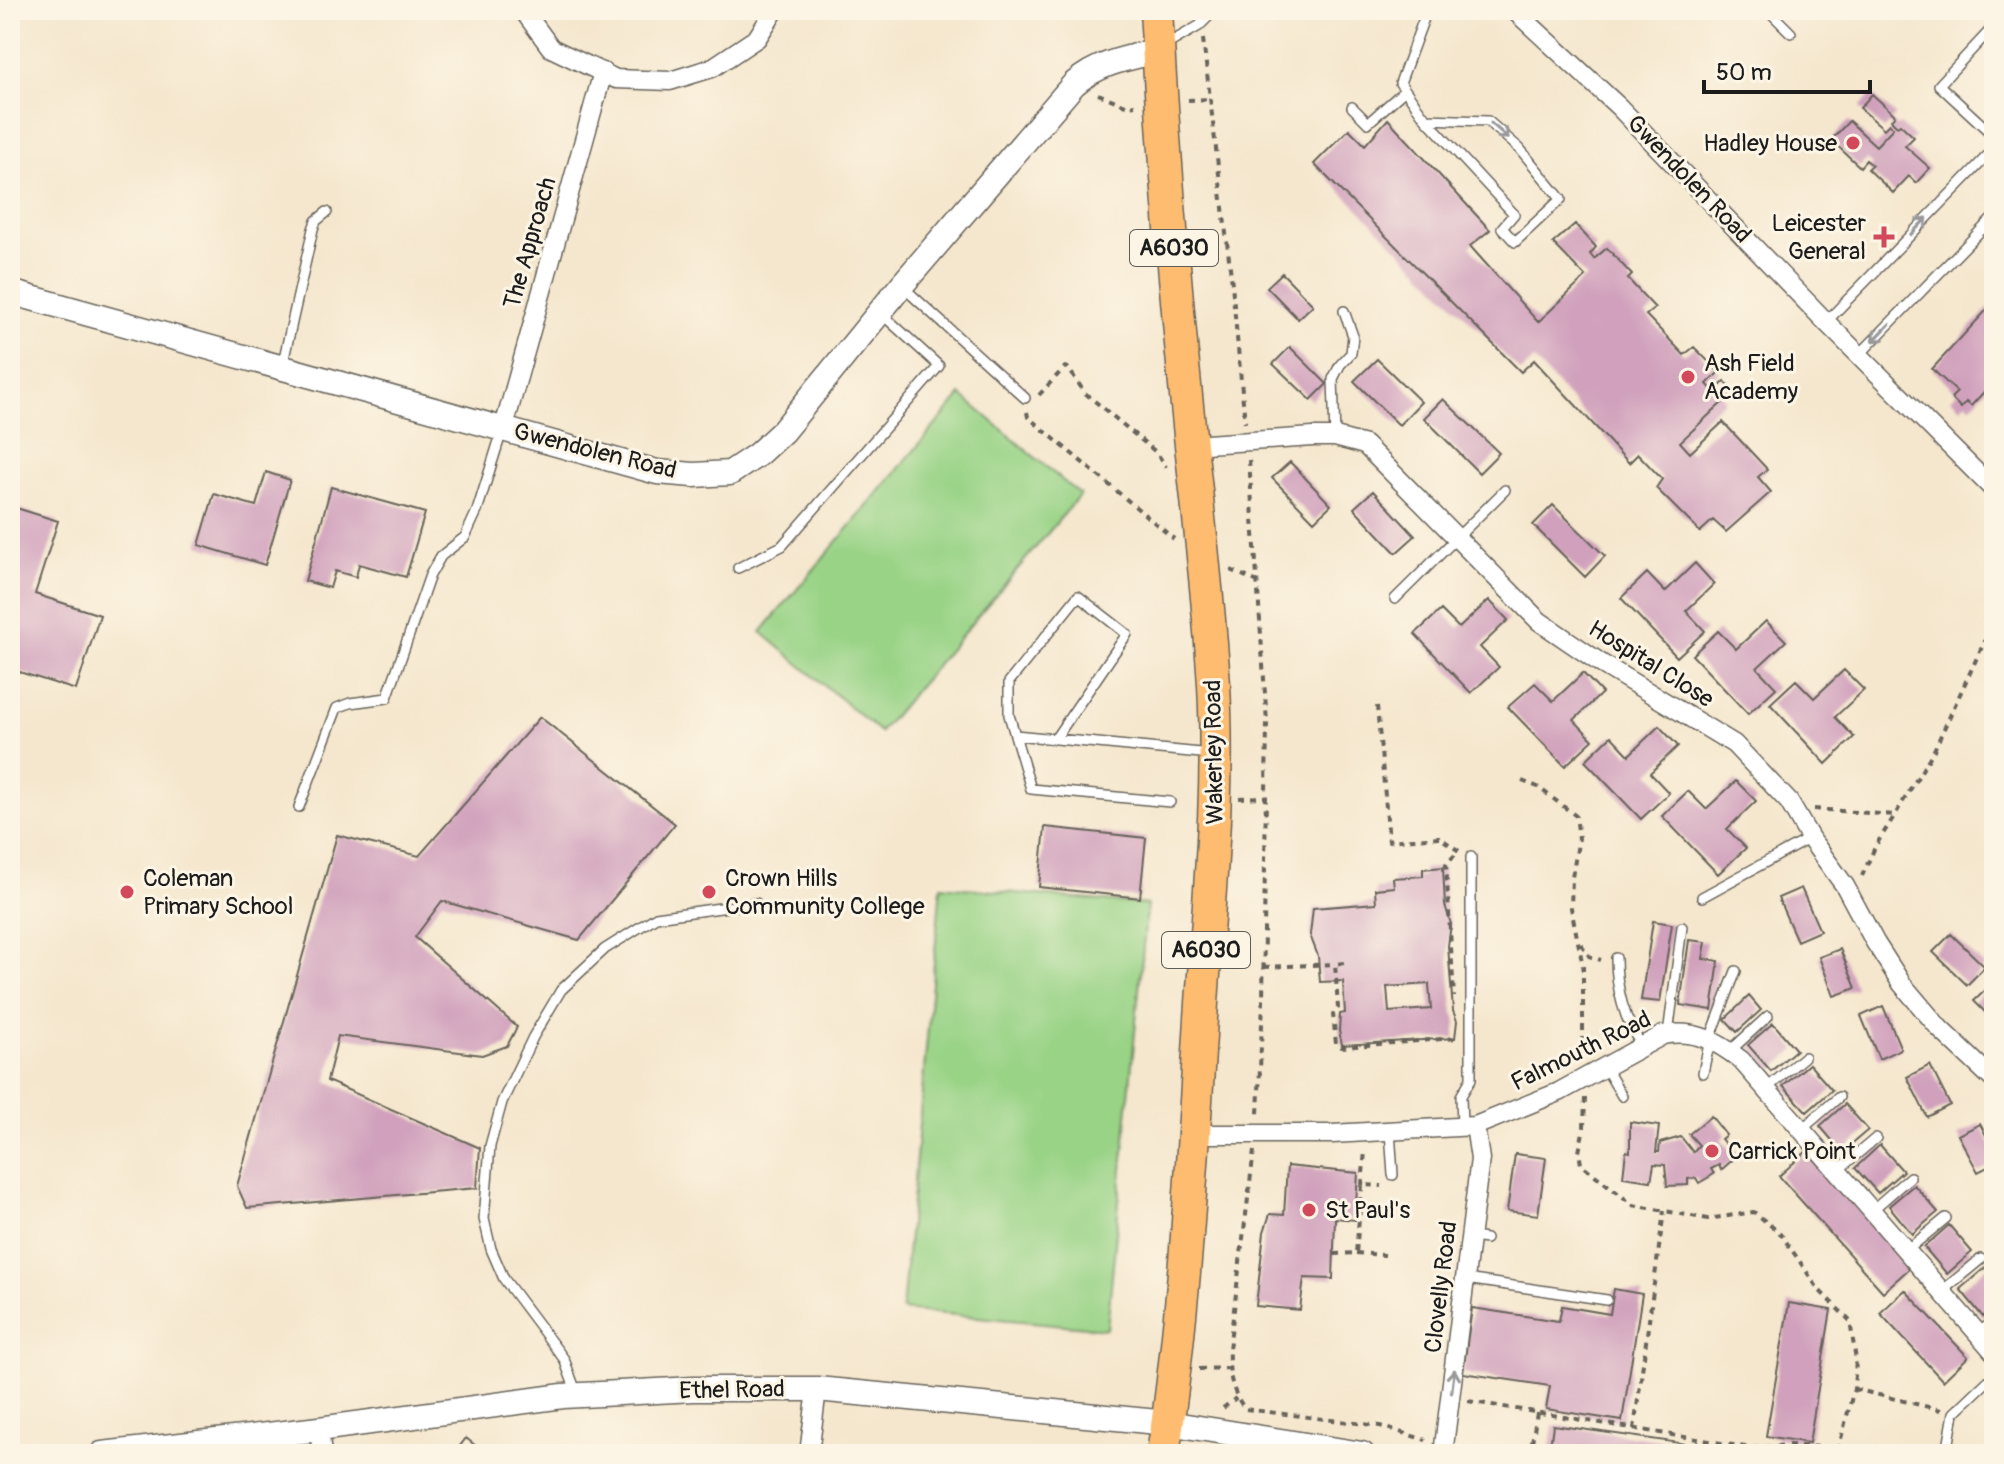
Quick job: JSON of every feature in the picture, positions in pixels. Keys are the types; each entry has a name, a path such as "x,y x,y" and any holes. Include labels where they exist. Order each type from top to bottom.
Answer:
{"highway":[{"name":"A6030","path":"1156,10 1158,51"},
{"name":"Wakerley Road","path":"1158,51 1191,445 1204,557 1216,754 1214,844 1187,1258 1166,1439"}],"street":[{"path":"523,10 551,48 616,79 670,81 712,68 757,38 775,10"},
{"name":"Gwendolen Road","path":"1514,10 1619,107 1826,322 1994,490"},
{"name":"Gwendolen Road","path":"10,292 657,472 694,475 730,473 757,455 783,431 901,286 1074,84 1090,71 1118,60 1158,51"},
{"name":"The Approach","path":"504,427 603,72"},
{"name":"Hospital Close","path":"1191,445 1335,437 1365,445 1539,621 1602,664 1734,744 1792,807 1902,984 1940,1029 1994,1080"},
{"name":"Falmouth Road","path":"1195,1134 1365,1132 1469,1126 1522,1108 1668,1034 1678,1032 1710,1039 1730,1051 1766,1089 1994,1352"},
{"name":"Clovelly Road","path":"1444,1450 1466,1279 1479,1238 1480,1159 1469,1126"},
{"name":"Ethel Road","path":"102,1454 577,1395 694,1389 817,1389 1166,1439 1362,1454"},
{"path":"809,1454 817,1389"},
{"path":"319,1429 322,1454"}],"lane":[{"path":"1158,51 1201,24 1215,10"},
{"path":"1426,119 1488,121 1520,149 1561,199 1515,242 1502,228 1514,214 1426,119 1400,83 1427,10"},
{"path":"1768,10 1791,33"},
{"path":"1994,26 1939,85 1994,136"},
{"path":"1352,107 1368,123 1405,90"},
{"path":"1826,322 1994,149"},
{"path":"282,367 313,229 316,221 327,212"},
{"path":"1859,355 1994,217"},
{"path":"901,286 1025,398"},
{"path":"1335,437 1333,379 1351,353 1353,336 1344,311"},
{"path":"738,568 782,546 939,366 880,312"},
{"path":"299,807 337,708 387,698 430,575 441,556 465,537 477,511 504,427"},
{"path":"1395,599 1505,490"},
{"path":"1055,739 1127,634 1078,596 1009,682 1009,715 1031,789 1170,802"},
{"path":"1015,735 1216,754"},
{"path":"1702,897 1810,838"},
{"path":"1469,1126 1461,1096 1471,1079 1471,857"},
{"path":"577,1395 564,1359 504,1279 491,1249 484,1219 490,1146 502,1102 533,1037 561,990 605,949 656,917 756,903"},
{"path":"1668,1034 1682,927"},
{"path":"1616,958 1616,974 1623,1003 1632,1032 1642,1045"},
{"path":"1703,1073 1710,1039 1736,971"},
{"path":"1730,1051 1768,1016"},
{"path":"1766,1089 1804,1057"},
{"path":"1605,1067 1622,1096"},
{"path":"1801,1130 1839,1097"},
{"path":"1390,1131 1393,1175"},
{"path":"1837,1171 1876,1138"},
{"path":"1871,1211 1910,1177"},
{"path":"1906,1251 1946,1218"},
{"path":"1942,1291 1981,1259"},
{"path":"1466,1279 1607,1300"},
{"path":"1978,1334 1994,1320"},
{"path":"1947,1454 1954,1413 1994,1375"}],"path":[{"path":"1201,24 1247,442 1267,723 1264,967 1256,1134 1228,1368 1236,1398 1245,1409 1380,1426 1444,1450"},
{"path":"1025,398 1033,402 1065,367 1068,368 1085,393 1151,446 1176,477 1196,487"},
{"path":"1025,398 1028,417 1170,536 1204,557"},
{"path":"1852,899 1876,845 1934,750 1994,621"},
{"path":"1377,706 1389,841 1439,837 1459,851 1446,864 1454,1000"},
{"path":"1450,1398 1751,1448 1789,1445 1837,1451 1854,1389 1856,1360 1850,1321 1819,1290 1781,1234 1754,1212 1708,1219 1633,1205 1581,1164 1579,1152 1584,1127 1585,1078 1583,966 1571,908 1572,877 1579,838 1576,816 1538,787 1522,781"},
{"path":"1792,807 1895,815"},
{"path":"1580,942 1589,956 1605,960 1616,958"},
{"path":"1264,967 1344,963"},
{"path":"1335,964 1338,1008 1333,1014 1336,1044 1342,1047 1456,1040 1455,1027"},
{"path":"1356,1253 1365,1132"},
{"path":"1362,1185 1392,1187"},
{"path":"1634,1429 1664,1211"},
{"path":"1334,1254 1385,1255"},
{"path":"1854,1389 1954,1413"},
{"path":"1530,1454 1537,1412"}],"green space":[{"path":"961,395 1080,495 880,732 761,632"},
{"path":"941,886 1147,905 1107,1329 902,1310"}],"building":[{"name":"Hadley House","path":"1872,94 1895,115 1891,120 1914,137 1905,146 1930,168 1916,183 1909,176 1893,193 1868,169 1872,165 1866,160 1860,167 1831,140 1849,121 1876,146 1893,128 1889,124 1884,129 1860,108"},
{"path":"1388,119 1490,230 1470,246 1538,322 1586,277 1553,243 1575,224 1596,247 1590,254 1594,259 1607,248 1632,275 1628,279 1655,308 1646,315 1684,355 1694,347 1719,372 1707,384 1714,392 1725,381 1730,388 1722,395 1725,400 1680,442 1690,453 1723,422 1767,469 1758,477 1771,492 1726,532 1713,520 1700,532 1656,488 1662,479 1638,454 1629,463 1534,360 1521,372 1314,164 1349,129 1365,145"},
{"path":"1282,273 1313,305 1298,319 1267,287"},
{"path":"1994,302 1994,381 1971,406 1966,402 1961,408 1951,398 1957,392 1932,369"},
{"path":"1290,347 1327,384 1311,400 1273,364"},
{"path":"1377,359 1421,402 1399,425 1354,381"},
{"path":"1443,399 1499,453 1479,473 1424,418"},
{"path":"1290,462 1331,505 1314,521 1272,478"},
{"path":"266,472 290,480 265,565 199,545 214,494 256,506"},
{"path":"331,487 425,513 406,577 359,564 356,577 335,571 330,588 305,581"},
{"path":"1373,491 1415,536 1396,553 1354,508"},
{"path":"1553,505 1605,556 1585,577 1533,525"},
{"path":"10,506 58,521 35,594 100,615 76,690 10,669 16,642 10,640"},
{"path":"1695,563 1714,584 1686,611 1705,631 1677,657 1621,598 1647,573 1665,592"},
{"path":"1489,600 1508,620 1480,647 1499,667 1471,693 1415,634 1441,610 1459,628"},
{"path":"1766,621 1786,641 1757,668 1776,688 1748,714 1692,655 1718,631 1736,649"},
{"path":"1844,670 1864,690 1835,717 1854,737 1826,764 1770,704 1796,680 1814,698"},
{"path":"1583,673 1602,693 1574,720 1593,740 1565,766 1508,707 1535,683 1553,701"},
{"path":"540,717 675,824 579,940 442,901 415,937 517,1027 507,1046 482,1055 338,1036 327,1081 480,1148 477,1188 247,1208 237,1186 337,835 419,856"},
{"path":"1659,726 1678,746 1650,773 1669,793 1641,819 1585,761 1611,736 1629,755"},
{"path":"1736,781 1756,801 1727,829 1746,848 1718,874 1662,816 1688,791 1706,809"},
{"path":"1045,827 1146,838 1140,898 1039,887"},
{"path":"1443,867 1445,905 1451,924 1448,946 1453,1011 1457,1021 1455,1038 1342,1045 1339,1031 1340,1014 1345,1013 1343,981 1320,982 1318,956 1310,935 1313,908 1376,903 1375,889 1394,887 1393,878 1423,876 1423,869","holes":["1429,984 1431,1009 1389,1012 1387,987"]},
{"path":"1801,888 1820,931 1797,941 1778,898"},
{"path":"1653,921 1672,924 1660,1002 1641,1000"},
{"path":"1951,934 1985,967 1967,985 1933,952"},
{"path":"1689,940 1706,942 1703,959 1719,961 1712,1010 1680,1005"},
{"path":"1840,949 1856,988 1834,996 1819,957"},
{"path":"1992,984 1994,986 1994,1021 1974,1001"},
{"path":"1749,996 1761,1010 1737,1032 1725,1019"},
{"path":"1883,1006 1901,1049 1879,1059 1861,1016"},
{"path":"1773,1023 1796,1050 1771,1071 1748,1045"},
{"path":"1809,1064 1832,1090 1807,1112 1783,1086"},
{"path":"1930,1065 1950,1105 1927,1117 1907,1077"},
{"path":"1845,1104 1868,1130 1842,1152 1820,1126"},
{"name":"Carrick Point","path":"1711,1116 1726,1135 1721,1139 1736,1157 1721,1170 1719,1165 1711,1169 1714,1174 1699,1183 1696,1178 1688,1179 1688,1185 1667,1186 1665,1165 1654,1164 1651,1181 1623,1177 1626,1151 1630,1152 1630,1122 1659,1126 1656,1152 1659,1152 1660,1143 1681,1137 1693,1152 1699,1145 1689,1134"},
{"path":"1980,1124 1994,1150 1994,1164 1978,1172 1958,1135"},
{"path":"1880,1145 1903,1171 1878,1193 1855,1168"},
{"path":"1807,1151 1911,1267 1883,1292 1779,1176"},
{"path":"1515,1154 1546,1158 1538,1215 1507,1211"},
{"path":"1287,1166 1358,1173 1355,1220 1335,1218 1333,1279 1304,1278 1300,1310 1256,1306 1264,1232 1270,1214 1284,1215"},
{"path":"1914,1185 1938,1212 1912,1234 1889,1206"},
{"path":"1949,1225 1972,1252 1947,1274 1924,1247"},
{"path":"1987,1266 1994,1274 1994,1307 1983,1317 1960,1289"},
{"path":"1614,1289 1642,1294 1622,1421 1546,1409 1550,1386 1463,1373 1472,1308 1559,1321 1562,1306 1610,1314"},
{"path":"1905,1290 1968,1357 1943,1381 1880,1313"},
{"path":"1789,1303 1831,1310 1809,1443 1766,1436"},
{"path":"1553,1425 1701,1446 1700,1454 1549,1454"},
{"path":"466,1438 486,1454 454,1454"}],"place":[{"name":"Hadley House","path":"1853,143"},
{"name":"Leicester General","path":"1884,237"},
{"name":"Ash Field Academy","path":"1688,377"},
{"name":"Coleman Primary School","path":"127,892"},
{"name":"Crown Hills Community College","path":"709,892"},
{"name":"Carrick Point","path":"1712,1151"},
{"name":"St Paul's","path":"1309,1210"}]}
